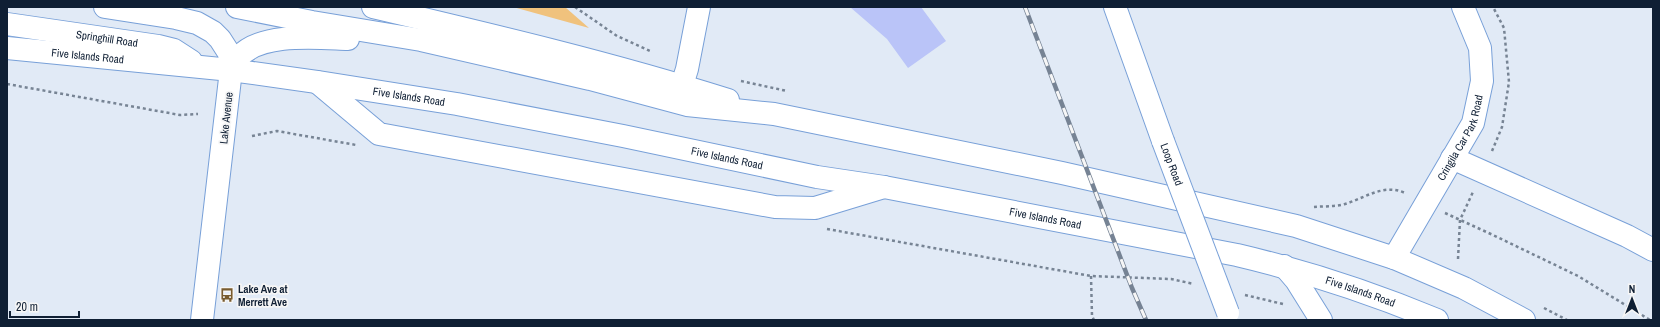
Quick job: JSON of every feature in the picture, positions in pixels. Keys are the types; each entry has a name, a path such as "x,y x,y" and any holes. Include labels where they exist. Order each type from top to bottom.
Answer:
{"main road":[{"name":"Lake Avenue","path":"104,7 176,18 197,23 213,32 220,39 229,53 231,70 202,320"},
{"path":"237,7 312,22 421,40 590,79 687,105 774,114 1062,173 1296,226 1394,258 1464,288 1524,320"},
{"path":"373,7 507,38 682,85 774,114"},
{"path":"682,85 688,68 699,7"},
{"name":"Loop Road","path":"1115,7 1163,141 1229,316"},
{"name":"Cringila Car Park Road","path":"1394,258 1425,202 1473,123 1482,81 1480,48 1463,7"},
{"name":"Springhill Road","path":"7,24 158,46 174,50 203,67"},
{"path":"231,70 239,57 251,47 274,41 317,38 421,40"},
{"name":"Five Islands Road","path":"7,48 231,70 458,104 623,136 817,177 884,187 1237,255 1284,266 1378,297 1437,320"},
{"path":"317,82 379,134 395,137 775,207 815,208 884,187"},
{"path":"1452,158 1627,236 1653,250"},
{"path":"1284,266 1296,280 1321,320"}],"path":[{"path":"575,7 617,36 652,52"},
{"path":"740,81 792,93"},
{"path":"7,84 180,115 198,114"},
{"path":"252,136 277,131"},
{"path":"1312,207 1344,204 1377,191 1401,190 1446,214 1578,276 1650,320"},
{"path":"1091,276 1092,316 1094,320"}],"shaded area":[{"path":"513,7 565,7 589,28"}],"building":[{"path":"850,7 921,7 946,41 908,68 887,39"}],"railway":[{"path":"1025,7 1132,288 1146,320"}],"place":[{"name":"Lake Ave at Merrett Ave","path":"227,295"}]}
